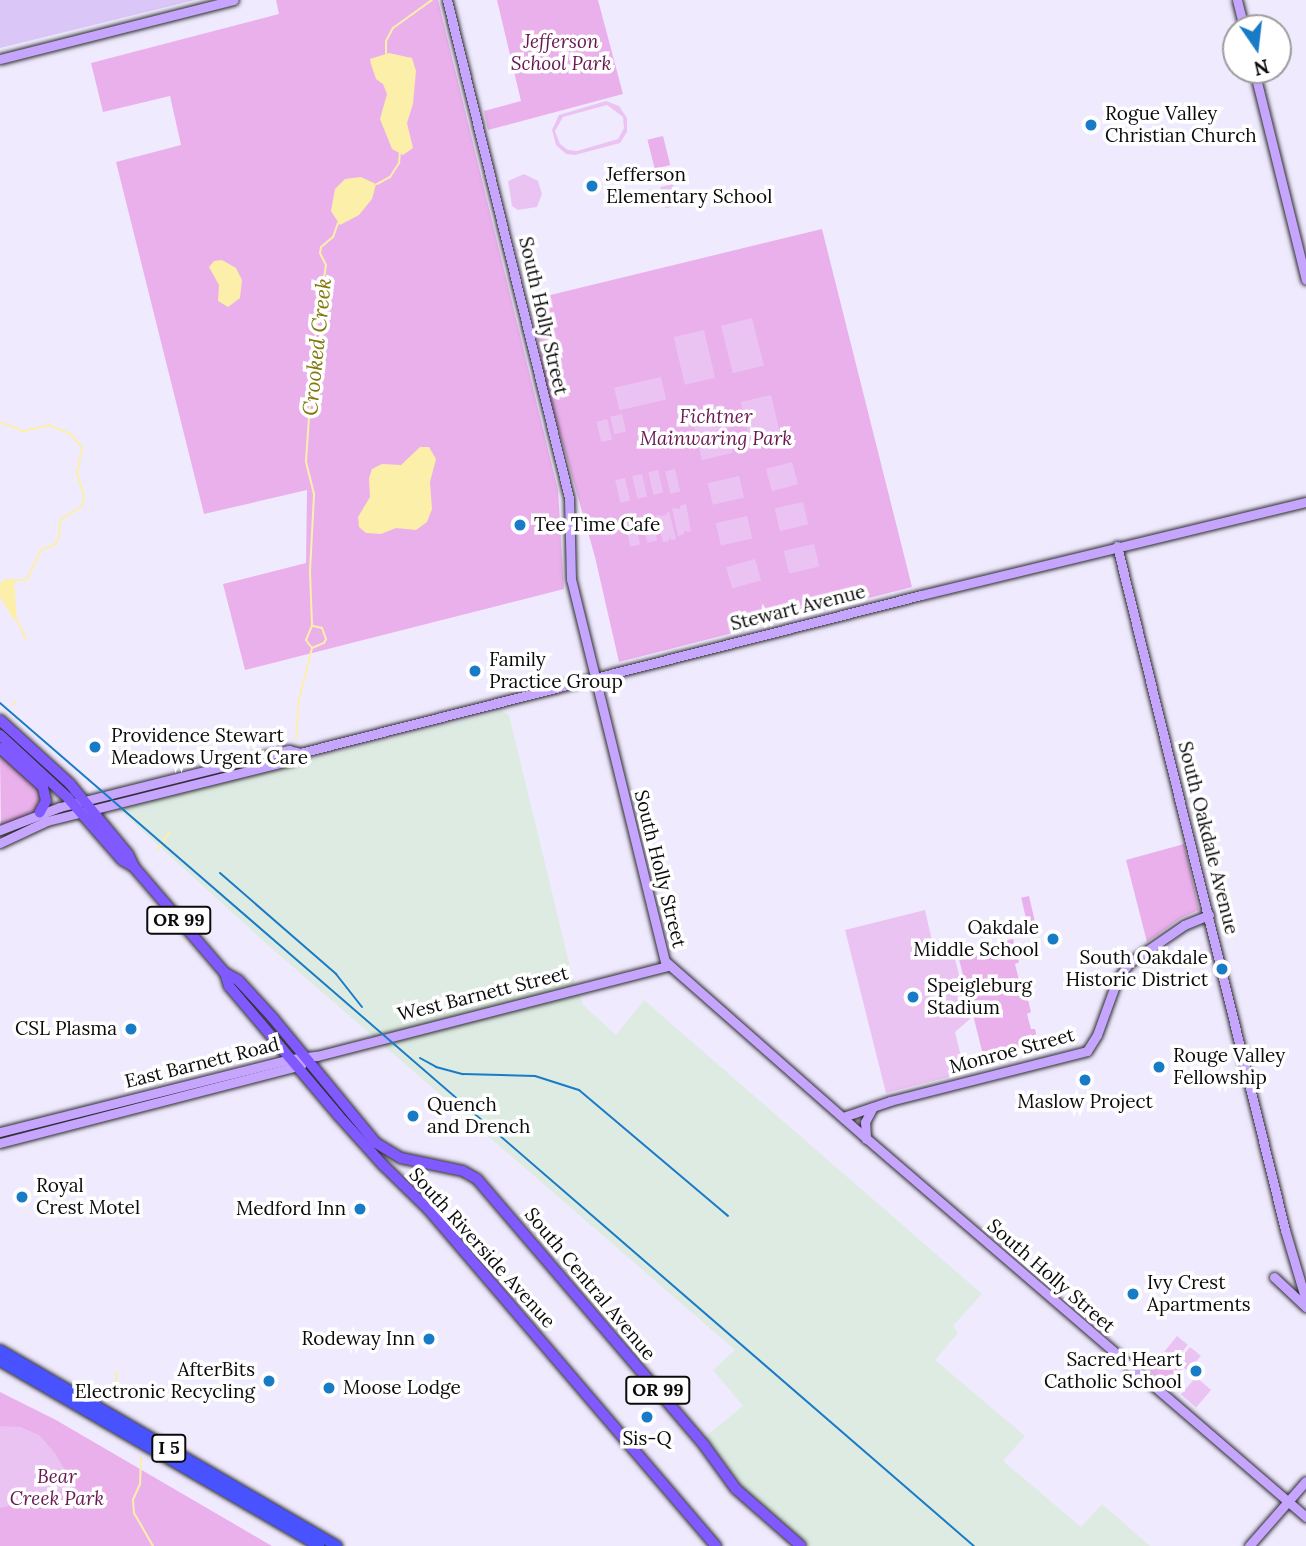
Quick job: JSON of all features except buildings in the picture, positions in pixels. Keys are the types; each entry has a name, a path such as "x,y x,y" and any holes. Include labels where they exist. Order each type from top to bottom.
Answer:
{"highway":[{"name":"I 5","path":"0,1350 337,1546"},
{"name":"I 5","path":"0,1361 319,1546"}],"main road":[{"name":"OR 99","path":"0,720 48,762 88,805"},
{"name":"OR 99","path":"0,735 73,804"},
{"path":"0,748 43,787 46,801 40,812"},
{"name":"South Riverside Avenue","path":"73,804 122,860 134,867"},
{"name":"South Riverside Avenue","path":"88,805 128,854 134,867 225,973 238,980 272,1017 383,1149"},
{"name":"South Riverside Avenue","path":"225,973 229,986 298,1068 404,1186 429,1210 716,1546"},
{"path":"240,1000 247,998 256,1008 272,1017"},
{"name":"South Central Avenue","path":"383,1149 410,1160 463,1171 484,1186 704,1445 736,1489 801,1546"},
{"path":"404,1186 398,1166 410,1160"}],"street":[{"path":"0,59 234,0"},
{"name":"South Holly Street","path":"447,0 569,498 572,579 668,965 1306,1517"},
{"path":"1257,84 1306,280"},
{"name":"Stewart Avenue","path":"0,830 40,812 203,782 292,760 300,753 1117,546 1306,502"},
{"name":"South Oakdale Avenue","path":"1117,546 1298,1280 1306,1300"},
{"name":"Stewart Avenue","path":"0,843 32,826 80,812 88,805 257,757 289,750 300,753"},
{"path":"203,782 219,772 253,763 257,757"},
{"name":"Monroe Street","path":"844,1117 1087,1051 1124,969 1184,925 1209,915"},
{"name":"West Barnett Street","path":"306,1058 668,965"},
{"name":"East Barnett Road","path":"0,1132 291,1059 306,1058"},
{"name":"East Barnett Road","path":"0,1143 298,1068 306,1058"},
{"path":"172,1100 181,1092 208,1085 209,1079"},
{"path":"866,1139 865,1122 874,1107"},
{"path":"1274,1277 1306,1307"},
{"path":"1249,1546 1306,1481"}],"shaded area":[{"path":"0,0 195,0 0,48"},
{"path":"389,53 412,58 416,71 413,104 407,123 413,148 403,155 392,149 380,119 387,94 383,84 376,79 370,59"},
{"path":"361,177 376,184 372,199 359,215 340,225 331,211 335,189 345,179"},
{"path":"222,260 236,268 242,280 240,298 228,307 218,301 219,285 209,267 214,261"},
{"path":"420,447 429,447 436,459 430,482 432,509 427,522 416,530 396,528 381,534 366,533 359,527 358,517 370,497 369,478 372,469 382,464 401,465"},
{"path":"6,579 14,579 17,620 13,619 0,597 0,583"},
{"path":"501,711 509,715 572,975 583,1005 616,1035 644,1000 982,1294 953,1326 958,1333 935,1360 1025,1436 1003,1461 1081,1527 1102,1504 1150,1546 809,1546 748,1493 705,1437 743,1406 713,1370 735,1350 270,947 116,807"}],"green space":[{"path":"276,0 438,0 558,490 564,589 245,670 223,584 306,563 307,490 204,514 116,162 181,145 170,96 103,112 91,63 279,14"},
{"name":"Jefferson School Park","path":"497,0 598,0 623,94 488,130 484,111 521,101"},
{"path":"606,101 619,106 627,118 627,132 620,143 575,155 566,154 556,145 552,130 559,115","holes":["607,105 623,117 624,128 618,139 577,151 568,150 560,144 555,131 563,117"]},
{"path":"663,136 670,165 655,169 647,140"},
{"path":"524,174 538,181 542,194 537,207 518,210 512,206 508,181"},
{"path":"673,184 678,205 665,208 660,187"},
{"name":"Fichtner Mainwaring Park","path":"822,229 912,587 619,662 595,557 544,377 532,303 538,298"},
{"path":"752,318 764,366 733,373 721,326"},
{"path":"704,330 715,378 685,385 674,337"},
{"path":"661,377 666,399 619,410 614,388"},
{"path":"771,395 782,442 752,449 741,402"},
{"path":"722,405 733,453 702,460 691,412"},
{"path":"622,414 626,432 614,434 610,417"},
{"path":"607,419 612,439 601,442 596,422"},
{"path":"792,462 798,484 772,491 766,469"},
{"path":"675,469 680,491 670,494 665,471"},
{"path":"658,470 663,492 653,495 648,472"},
{"path":"642,474 647,496 637,499 632,476"},
{"path":"739,476 744,497 713,505 708,483"},
{"path":"625,478 630,500 620,503 615,480"},
{"path":"803,502 808,524 780,531 775,509"},
{"path":"686,504 691,532 684,531 684,534 678,536 672,508 680,509 680,506"},
{"path":"669,511 676,539 671,540 669,537 669,541 663,542 656,515 664,516"},
{"path":"747,516 752,538 721,546 716,523"},
{"path":"652,518 657,540 647,543 642,520"},
{"path":"635,522 640,544 630,547 625,524"},
{"path":"814,544 819,566 789,573 784,551"},
{"path":"755,559 761,580 732,588 726,567"},
{"path":"0,754 36,786 41,796 34,813 1,826"},
{"path":"1184,844 1199,910 1181,918 1147,942 1126,860"},
{"path":"1029,896 1037,930 1029,932 1021,898"},
{"name":"Speigleburg Stadium","path":"925,910 935,954 945,958 954,955 970,1019 955,1032 965,1073 886,1093 845,930"},
{"path":"1013,939 1019,962 1015,964 1019,980 1023,979 1031,1012 1027,1014 1031,1029 1035,1029 1039,1047 985,1063 959,959 983,950 986,945"},
{"path":"1177,1336 1188,1345 1175,1360 1164,1352"},
{"path":"1190,1347 1201,1356 1188,1371 1177,1363"},
{"path":"1162,1352 1182,1370 1169,1386 1146,1368"},
{"path":"1196,1377 1211,1390 1196,1407 1181,1394"},
{"name":"Bear Creek Park","path":"0,1392 56,1420 272,1546 0,1546"},
{"path":"0,1426 20,1427 39,1435 55,1453 75,1488 0,1508"}],"waterway":[{"name":"Crooked Creek","path":"386,53 386,41 393,28 432,0"},
{"name":"Crooked Creek","path":"377,184 390,177 399,163 400,152"},
{"name":"Crooked Creek","path":"296,739 299,699 312,648 306,640 312,626 310,571 314,494 306,461 314,344 326,265 320,253 321,247 333,237 338,223"},
{"path":"0,422 24,431 49,425 71,434 82,448 77,474 84,496 82,506 60,520 59,537 55,544 41,550 27,579 14,581"},
{"path":"17,620 26,639"},
{"name":"Crooked Creek","path":"312,648 324,643 326,639 322,628 313,626"},
{"path":"13,705 16,701"},
{"name":"Crooked Creek","path":"157,850 170,832"},
{"name":"Crooked Creek","path":"58,1185 65,1205"},
{"name":"Crooked Creek","path":"116,1372 117,1387 123,1402"},
{"name":"Crooked Creek","path":"141,1457 140,1484 133,1500 134,1513 153,1546"}],"railway":[{"path":"0,703 974,1546"},
{"path":"220,873 336,974 362,1007"},
{"path":"420,1058 436,1067 463,1074 535,1076 579,1090 728,1216"}],"place":[{"name":"Rogue Valley Christian Church","path":"1091,125"},
{"name":"Jefferson Elementary School","path":"592,186"},
{"name":"Tee Time Cafe","path":"520,525"},
{"name":"Family Practice Group","path":"475,671"},
{"name":"Providence Stewart Meadows Urgent Care","path":"95,747"},
{"name":"Oakdale Middle School","path":"1053,939"},
{"name":"South Oakdale Historic District","path":"1222,969"},
{"name":"Speigleburg Stadium","path":"913,997"},
{"name":"CSL Plasma","path":"131,1029"},
{"name":"Rouge Valley Fellowship","path":"1159,1067"},
{"name":"Maslow Project","path":"1085,1080"},
{"name":"Quench and Drench","path":"413,1116"},
{"name":"Royal Crest Motel","path":"22,1197"},
{"name":"Medford Inn","path":"360,1209"},
{"name":"Ivy Crest Apartments","path":"1133,1294"},
{"name":"Rodeway Inn","path":"429,1339"},
{"name":"Sacred Heart Catholic School","path":"1196,1371"},
{"name":"AfterBits Electronic Recycling","path":"269,1381"},
{"name":"Moose Lodge","path":"329,1388"},
{"name":"Sis-Q","path":"647,1417"}]}
